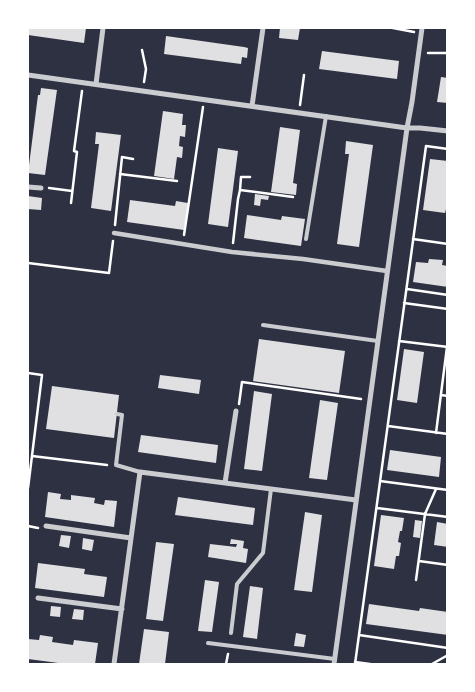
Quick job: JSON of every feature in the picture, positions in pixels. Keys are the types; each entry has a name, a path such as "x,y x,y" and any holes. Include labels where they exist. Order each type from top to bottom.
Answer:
{"street":[{"path":"96,84 103,28"},
{"path":"252,106 263,28"},
{"path":"334,662 422,28"},
{"path":"28,75 407,128 448,131"},
{"path":"28,187 41,188"},
{"path":"114,233 232,252 303,259 387,271"},
{"path":"225,483 236,411"},
{"path":"114,664 140,472 356,500"},
{"path":"46,526 131,538"},
{"path":"38,598 122,609"}],"lane":[{"path":"306,239 326,116"},
{"path":"263,325 378,341"},
{"path":"117,414 122,414 116,464 140,472"},
{"path":"231,633 236,584 263,553 271,489"},
{"path":"208,642 334,662"}],"path":[{"path":"393,28 421,34"},
{"path":"142,50 146,69 142,91"},
{"path":"419,53 448,53"},
{"path":"299,112 304,75"},
{"path":"71,203 78,152 74,151 83,82"},
{"path":"182,244 205,99"},
{"path":"370,664 355,663 426,146 448,149"},
{"path":"28,263 109,274 122,157 132,159"},
{"path":"120,174 178,181"},
{"path":"232,252 241,177 250,177"},
{"path":"41,188 72,192"},
{"path":"240,190 293,197"},
{"path":"413,239 448,244"},
{"path":"406,289 448,295"},
{"path":"404,303 448,309"},
{"path":"399,341 447,347 436,433"},
{"path":"28,373 42,375 28,488"},
{"path":"236,411 239,409 242,382 370,400"},
{"path":"441,395 448,396"},
{"path":"388,426 448,434"},
{"path":"32,456 104,466 116,464"},
{"path":"380,481 448,490"},
{"path":"416,580 425,514 436,489"},
{"path":"376,508 448,517"},
{"path":"418,561 448,565"},
{"path":"359,635 448,648"},
{"path":"432,664 448,655"}],"building":[{"path":"28,28 86,28 84,43 28,35"},
{"path":"280,28 300,28 298,40 279,38"},
{"path":"166,36 248,48 247,58 242,57 241,64 164,54"},
{"path":"322,51 399,61 397,79 319,69"},
{"path":"441,77 448,78 448,103 437,102"},
{"path":"41,88 57,90 45,175 28,173 38,95 40,95"},
{"path":"163,111 183,114 182,125 186,125 185,137 180,136 179,146 183,147 182,158 177,157 174,179 154,176"},
{"path":"280,127 300,130 293,183 297,184 296,195 271,192"},
{"path":"96,132 121,135 111,211 91,208 99,144 95,144"},
{"path":"346,141 373,145 359,247 337,244 349,154 345,154"},
{"path":"218,148 238,151 228,227 208,224"},
{"path":"430,159 448,161 448,201 445,213 423,210"},
{"path":"255,194 269,196 268,200 261,199 260,206 254,205"},
{"path":"28,196 42,198 41,210 28,209"},
{"path":"130,200 175,206 176,201 188,203 184,230 127,222"},
{"path":"247,215 281,220 282,216 305,219 301,246 244,238"},
{"path":"429,259 443,260 442,265 448,266 448,287 413,282 416,262 428,263"},
{"path":"259,339 345,351 339,393 253,381"},
{"path":"404,349 424,352 417,403 397,400"},
{"path":"160,375 201,380 199,394 158,388"},
{"path":"52,386 119,395 114,438 46,429"},
{"path":"254,391 272,394 262,471 244,469"},
{"path":"320,400 338,403 327,480 309,478"},
{"path":"141,435 218,445 216,463 138,452"},
{"path":"390,450 441,457 439,477 387,470"},
{"path":"48,492 61,494 60,499 71,500 71,495 95,498 94,503 104,505 105,500 117,501 114,527 45,517"},
{"path":"178,497 255,508 253,525 175,515"},
{"path":"305,512 322,515 312,592 294,590"},
{"path":"381,515 404,518 398,542 401,543 399,556 396,556 394,569 374,566"},
{"path":"415,520 422,521 420,538 413,537"},
{"path":"437,522 448,524 448,547 434,545"},
{"path":"61,535 71,536 69,548 59,546"},
{"path":"83,538 94,540 92,551 82,549"},
{"path":"231,539 244,541 243,548 248,549 246,563 208,557 210,544 236,547 237,544 230,544"},
{"path":"156,542 174,544 163,621 146,619"},
{"path":"38,563 85,569 84,574 107,577 104,597 35,588"},
{"path":"205,580 219,582 212,632 198,631"},
{"path":"250,586 263,588 257,639 243,637"},
{"path":"369,604 419,611 420,608 448,612 448,635 366,624"},
{"path":"51,606 61,607 60,617 50,616"},
{"path":"74,609 84,610 83,620 72,619"},
{"path":"144,629 169,632 165,664 139,664"},
{"path":"296,633 306,635 304,647 294,646"},
{"path":"40,635 53,637 52,642 73,645 74,640 98,643 95,664 66,664 28,659 28,639 39,640"}]}
